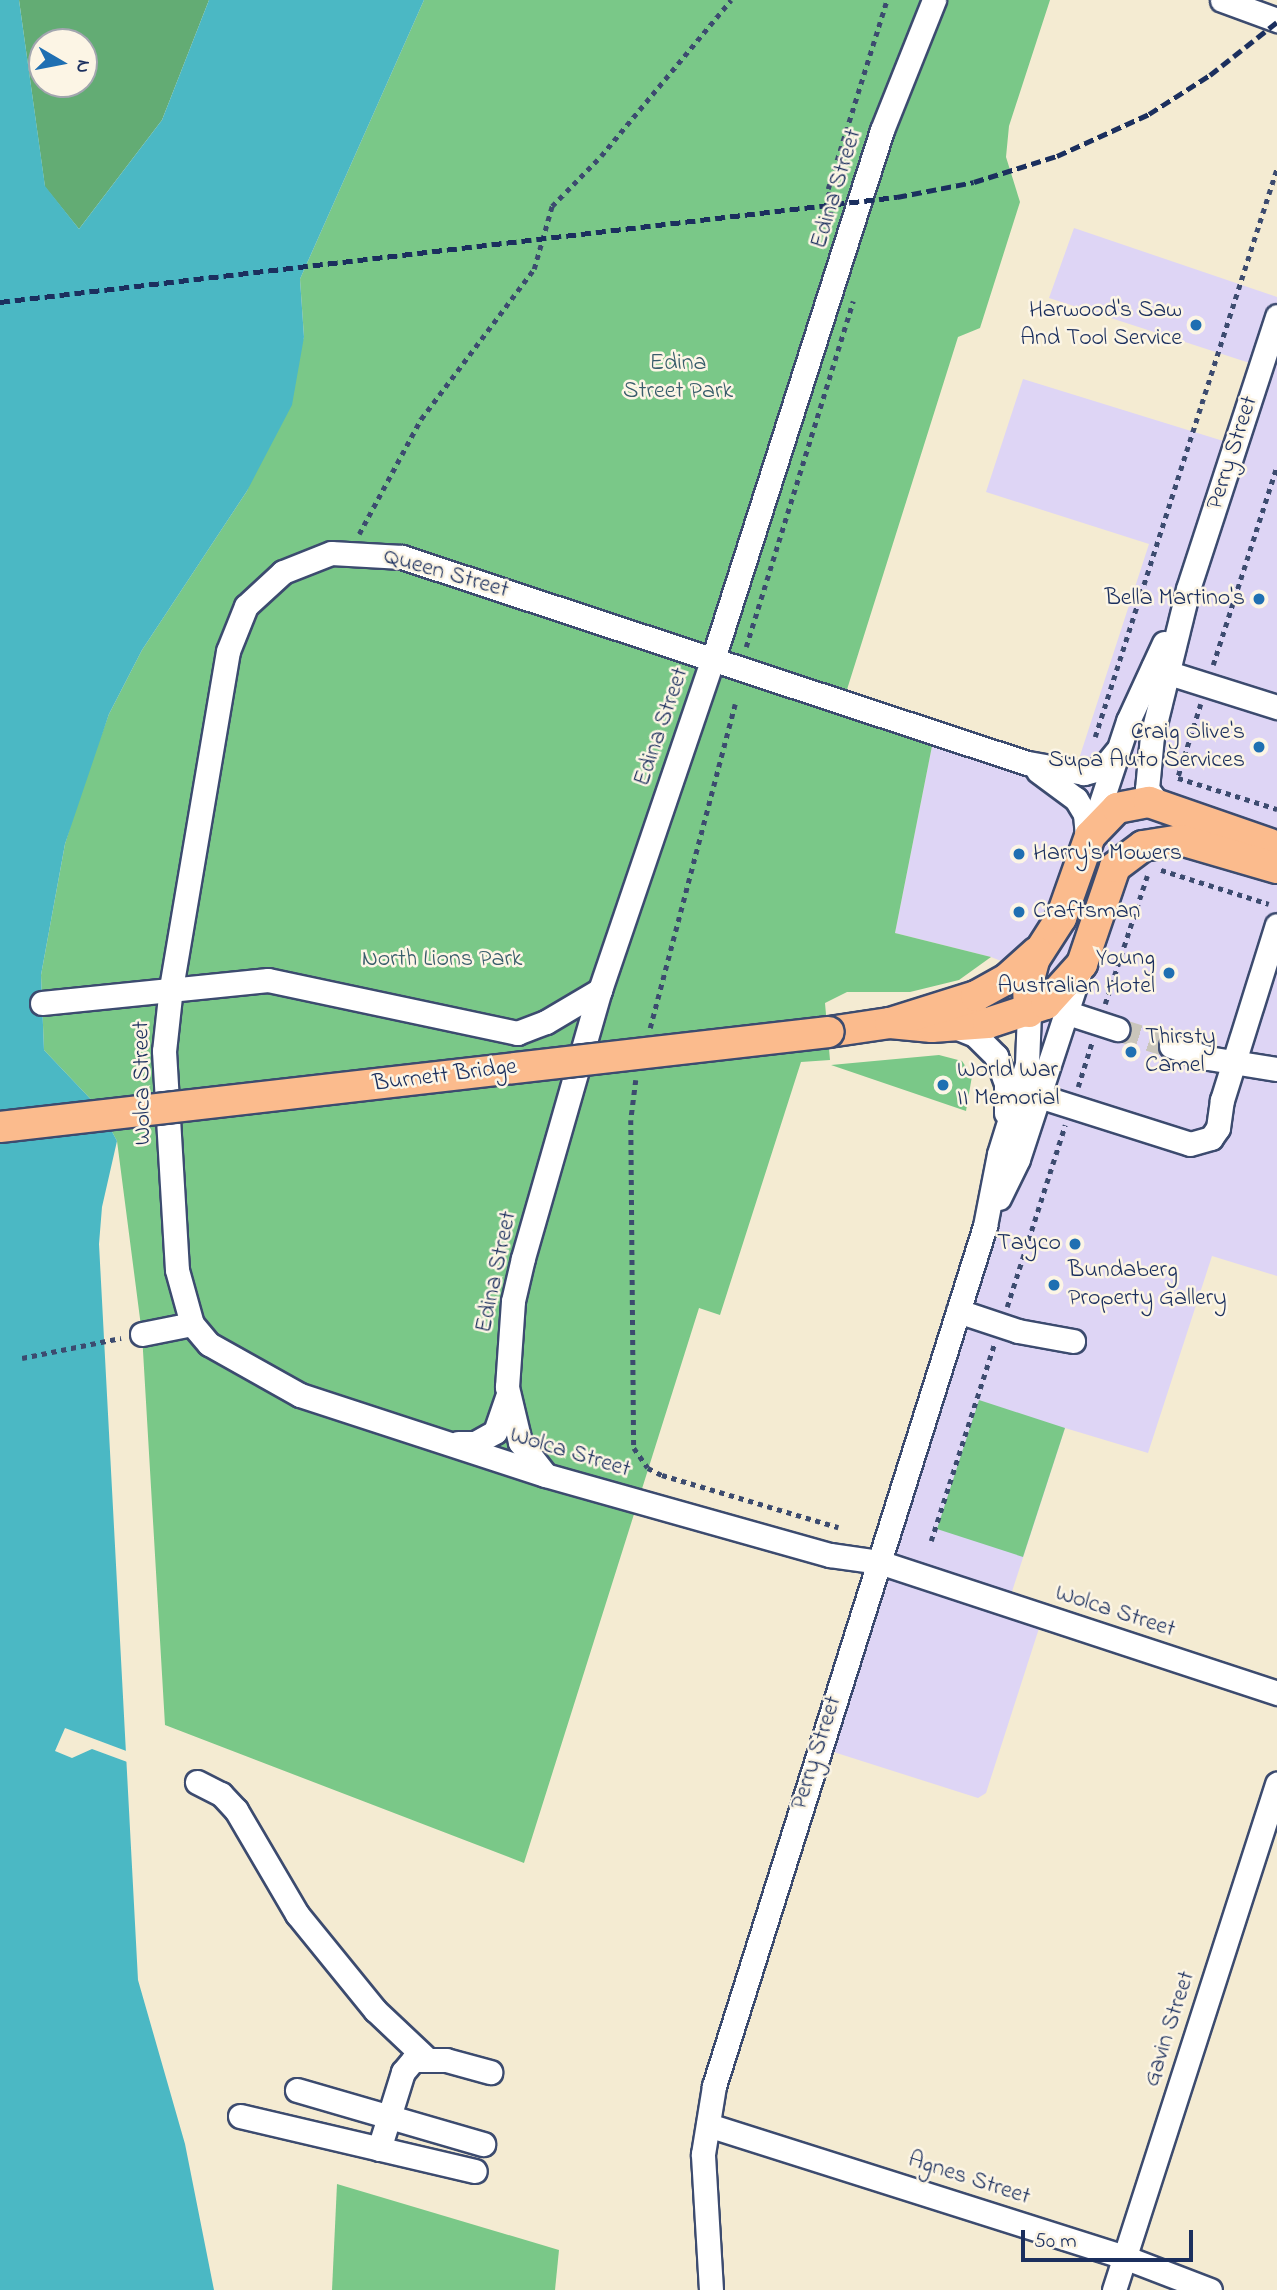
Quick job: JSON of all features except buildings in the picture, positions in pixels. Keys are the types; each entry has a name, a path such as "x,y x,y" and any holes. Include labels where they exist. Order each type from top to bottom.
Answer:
{"main road":[{"path":"1110,879 1110,866 1098,857 1090,858 1085,853 1117,807 1139,802 1159,805 1277,846"},
{"path":"1110,879 1133,850 1168,840 1198,843 1277,868"},
{"name":"Perry Street","path":"1029,1012 1028,983 1038,950 1061,918 1085,853"},
{"name":"Perry Street","path":"1082,964 1110,879"},
{"name":"Burnett Bridge","path":"890,1024 976,996 1008,978 1038,950"},
{"name":"Burnett Bridge","path":"0,1127 890,1024 952,1026 1006,1020 1029,1012 1056,996 1082,964"}],"street":[{"name":"Edina Street","path":"545,1475 520,1442 508,1387 513,1300 600,990 713,659 882,130 934,0"},
{"path":"1222,0 1277,20"},
{"name":"Perry Street","path":"1085,853 1116,752 1160,670 1277,316"},
{"name":"Queen Street","path":"171,987 236,628 246,606 283,572 309,558 355,551 422,563 1027,763 1084,774 1103,768 1116,752"},
{"path":"1160,670 1277,707"},
{"name":"Perry Street","path":"1159,805 1150,796 1146,775 1160,670"},
{"name":"Queen Street","path":"1027,763 1058,783 1080,805 1088,823 1085,853"},
{"path":"1039,1096 1190,1144 1202,1143 1218,1128 1234,1060 1277,925"},
{"path":"180,929 181,947 191,970 201,977 230,983"},
{"name":"Perry Street","path":"985,1226 1018,1158 1082,964"},
{"path":"42,1003 171,987 292,982 497,1032 517,1033 546,1022 600,990"},
{"name":"Wolca Street","path":"171,987 164,1051 177,1270 192,1324 208,1344 266,1380 545,1475 830,1555 879,1562 1277,1693"},
{"name":"Perry Street","path":"710,2290 703,2154 728,2030 985,1226 999,1154 1027,1063 1029,1012"},
{"path":"1068,1013 1108,1026"},
{"path":"546,1022 573,1020 582,1030 581,1053"},
{"path":"952,1026 975,1035 1001,1065 1007,1095 999,1154"},
{"path":"1171,1046 1277,1069"},
{"path":"958,1311 1001,1325 1073,1341"},
{"path":"142,1334 192,1324"},
{"path":"440,1440 475,1443 495,1432 506,1408 508,1387"},
{"path":"197,1782 221,1794 236,1810 297,1914 375,2010 426,2057"},
{"name":"Gavin Street","path":"1114,2290 1277,1784"},
{"path":"379,2149 387,2116 403,2072 413,2060 426,2057 490,2072"},
{"path":"297,2090 483,2144"},
{"path":"240,2116 475,2171"},
{"name":"Agnes Street","path":"708,2125 1124,2257 1210,2290"}],"path":[{"path":"355,551 359,531 421,419 534,269 552,206 601,156 731,0"},
{"path":"1095,737 1277,168"},
{"path":"1277,466 1178,778 1277,809"},
{"path":"649,1035 734,704"},
{"path":"931,1541 1071,1106 1086,1063 1108,1026 1153,867 1277,906"},
{"path":"1077,1060 1086,1063"},
{"path":"638,1074 631,1120 634,1448 648,1468 662,1475 838,1527"},
{"path":"22,1358 142,1334"}],"shaded area":[{"path":"1074,228 1277,297 1277,1276 1212,1256 1148,1453 1065,1428 1007,1607 1042,1619 986,1793 978,1798 821,1748 1001,1154 1031,973 991,957 895,933 935,731 1075,771 1149,544 986,492 1023,379 1233,444 1259,366 1049,298"}],"green space":[{"path":"19,0 209,0 162,120 79,229 45,187 33,98 98,98 98,28 28,28 28,65"},
{"name":"North Lions Park","path":"424,0 1050,0 1009,126 1006,157 1020,202 980,328 958,337 844,699 935,731 895,933 991,957 959,980 910,992 847,992 825,1003 830,1060 801,1062 720,1315 699,1308 524,1863 165,1725 142,1334 117,1141 100,1109 44,1050 41,975 65,844 83,785 109,714 142,650 247,491 304,337 300,279"},
{"path":"939,1055 962,1061 972,1076 966,1111 831,1065"},
{"path":"979,1400 1065,1428 1023,1557 937,1529"},
{"path":"337,2184 559,2250 555,2290 332,2290"}],"water":[{"path":"0,0 19,0 28,64 28,98 33,98 45,186 79,229 162,120 209,0 424,0 300,279 304,337 292,405 247,491 142,650 109,714 65,844 41,975 44,1050 100,1109 117,1141 102,1207 99,1244 138,1980 185,2144 214,2290 0,2290"}],"pier":[{"path":"65,1728 129,1752 130,1763 92,1749 72,1758 55,1751"}],"tunnel":[{"path":"1117,1029 1171,1046"}],"railway":[{"path":"0,302 897,197 974,182 1057,156 1149,114 1210,75 1277,22"}],"place":[{"name":"Harwood's Saw And Tool Service","path":"1196,325"},
{"name":"Bella Martino's","path":"1259,599"},
{"name":"Craig Olive's Supa Auto Services","path":"1259,747"},
{"name":"Harry's Mowers","path":"1019,854"},
{"name":"Craftsman","path":"1019,912"},
{"name":"Young Australian Hotel","path":"1169,973"},
{"name":"Thirsty Camel","path":"1131,1052"},
{"name":"World War II Memorial","path":"943,1085"},
{"name":"Tayco","path":"1075,1244"},
{"name":"Bundaberg Property Gallery","path":"1054,1285"}],"park label":[{"name":"Edina Street Park","path":"678,378"}]}
